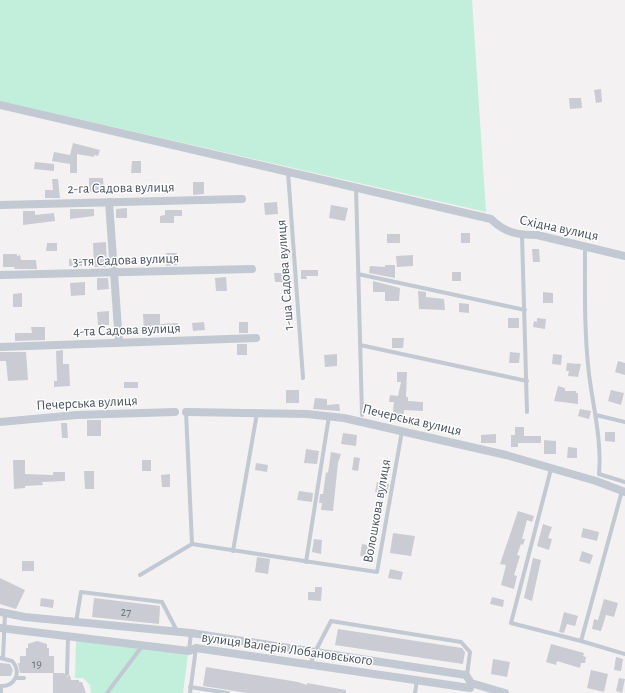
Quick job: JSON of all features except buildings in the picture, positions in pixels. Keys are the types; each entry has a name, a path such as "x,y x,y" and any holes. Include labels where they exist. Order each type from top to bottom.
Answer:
{"street":[{"path":"0,105 356,187"},
{"name":"Східна вулиця","path":"356,187 491,219 500,228 522,235 537,235 625,256"},
{"name":"2-га Садова вулиця","path":"0,205 242,199"},
{"path":"109,202 119,343"},
{"name":"3-тя Садова вулиця","path":"0,275 252,269"},
{"name":"4-та Садова вулиця","path":"0,347 256,338"},
{"name":"Печерська вулиця","path":"0,422 77,415 175,412"},
{"name":"Печерська вулиця","path":"186,412 329,416 402,430 506,455 596,481 624,492"},
{"name":"вулиця Валерія Лобановського","path":"2,613 191,633 315,652 505,693"},
{"name":"вулиця Валерія Лобановського","path":"2,628 143,645 192,649 417,680 469,685"}],"lane":[{"name":"1-ша Садова вулиця","path":"288,171 303,378"},
{"path":"356,187 362,415"},
{"path":"522,235 527,412"},
{"path":"585,246 586,332 589,374 596,415 599,474 625,482"},
{"path":"358,274 525,310"},
{"path":"360,345 526,381"},
{"path":"140,575 192,544 186,412"},
{"path":"233,551 257,413"},
{"path":"596,415 625,422"},
{"path":"306,562 329,416"},
{"name":"Волошкова вулиця","path":"192,544 377,572 402,430"},
{"path":"552,469 511,623 625,654"},
{"path":"581,641 624,492"},
{"path":"76,622 81,592 162,602 177,632"},
{"path":"0,693 0,686 10,685 16,678 17,669 12,661 2,658 2,613"},
{"path":"310,665 331,621 461,642 470,652 469,685"},
{"path":"190,693 192,649 191,633"},
{"path":"67,674 68,636"},
{"path":"107,693 143,645"},
{"path":"16,678 24,678"},
{"path":"415,693 417,680"},
{"path":"190,687 228,693"}],"green space":[{"path":"0,0 472,0 486,212 0,101"},
{"path":"76,640 188,654 183,693 91,693 90,685 83,678 75,678"}]}
